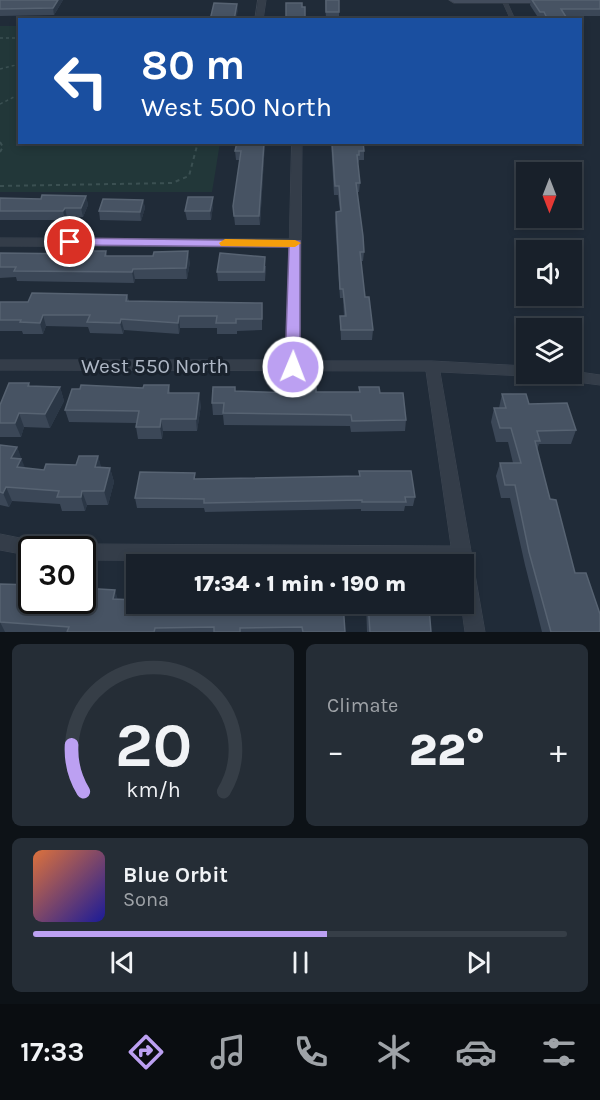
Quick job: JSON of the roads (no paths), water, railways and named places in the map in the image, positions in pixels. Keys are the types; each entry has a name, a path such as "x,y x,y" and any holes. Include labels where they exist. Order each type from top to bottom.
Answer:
{"main road":[{"path":"454,0 600,0"}],"street":[{"path":"259,18 262,0"},
{"path":"293,367 297,144"},
{"path":"0,242 295,243"},
{"name":"West 550 North","path":"0,365 432,366 516,370"},
{"path":"432,366 462,554"},
{"path":"582,378 600,380"},
{"path":"0,542 18,545"},
{"path":"96,552 158,554"},
{"path":"472,614 475,632"}],"lane":[{"path":"504,0 512,18"}]}
